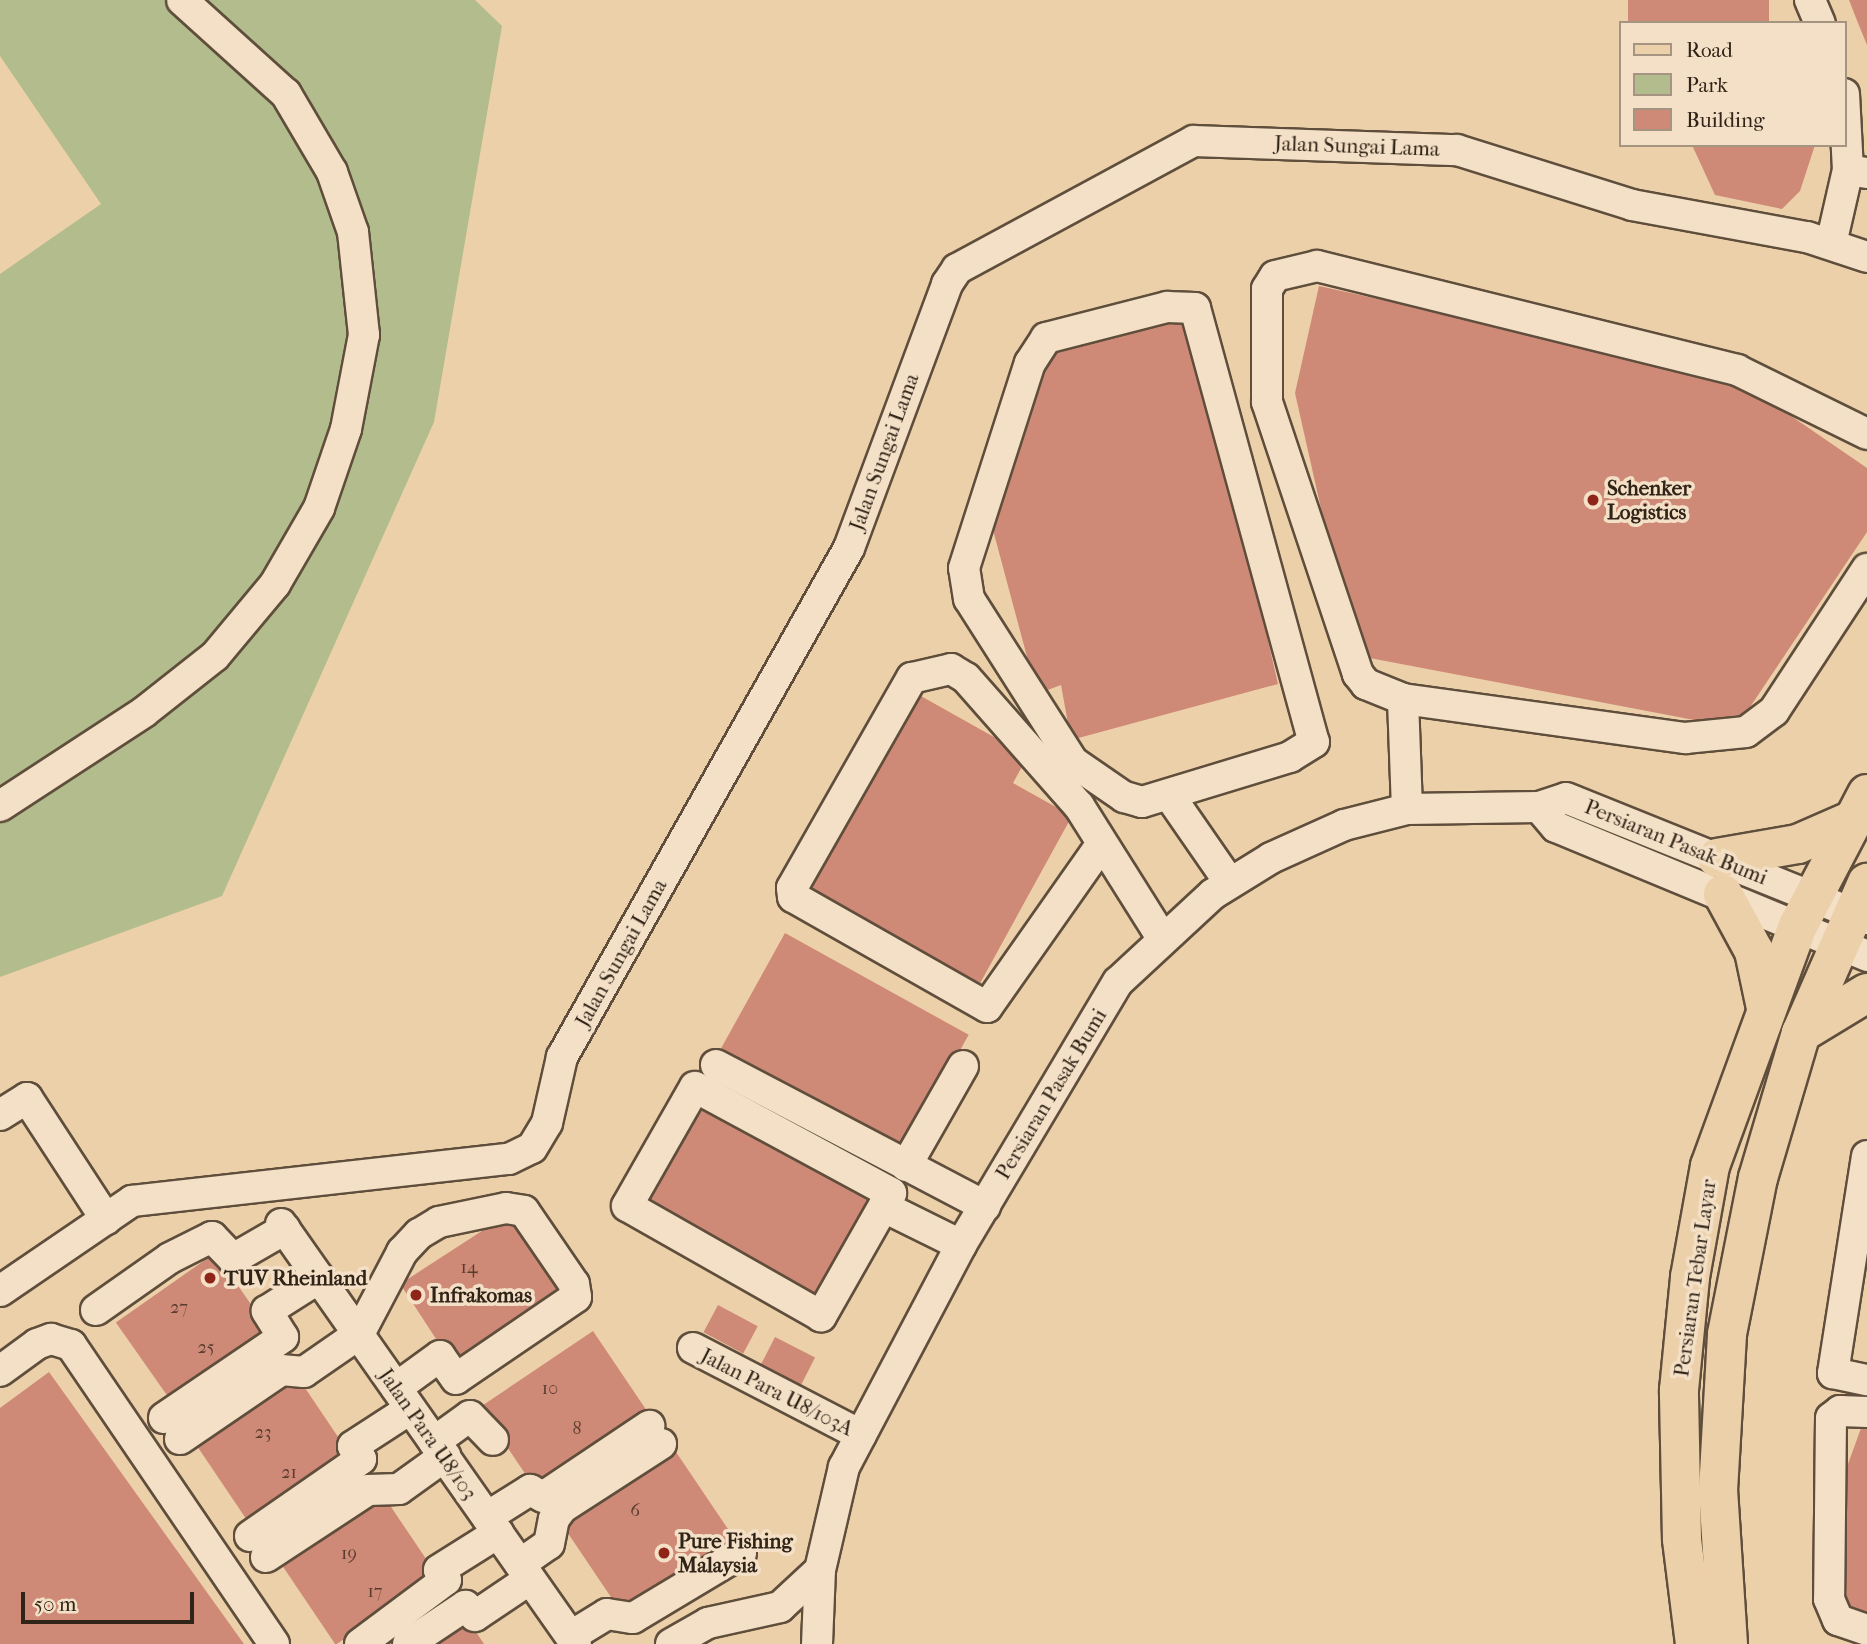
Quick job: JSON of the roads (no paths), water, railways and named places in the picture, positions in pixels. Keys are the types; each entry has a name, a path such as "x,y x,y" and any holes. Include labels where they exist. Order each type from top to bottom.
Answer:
{"main road":[{"path":"1766,1008 1754,951 1720,876 1798,844 1857,808"},
{"name":"Persiaran Tebar Layar","path":"1695,1644 1682,1539 1679,1390 1689,1290 1710,1166 1766,1008 1805,911 1857,808"},
{"name":"Persiaran Tebar Layar","path":"1728,1644 1718,1491 1727,1334 1758,1178 1801,1033 1858,922"},
{"path":"1801,1033 1867,993"}],"street":[{"path":"0,806 144,712 215,656 275,584 319,508 346,429 364,335 353,232 332,172 286,94 182,0"},
{"path":"1810,0 1819,21"},
{"path":"1846,85 1867,127"},
{"path":"1831,244 1858,172 1846,105"},
{"name":"Jalan Sungai Lama","path":"0,1291 132,1201 164,1194 509,1159 532,1148 547,1123 562,1057 849,548 947,284 957,269 1194,141 1457,150 1632,205 1831,244 1867,257"},
{"path":"1867,434 1737,370 1317,266 1275,276 1267,289 1267,402 1358,674 1366,684 1403,699 1685,738 1745,732 1774,711 1867,569"},
{"path":"1182,306 1195,308 1314,737 1310,749 1290,757 1169,795 1142,802 1124,797 1073,762 969,599 964,568 1030,363 1046,338 1182,306"},
{"path":"1101,845 988,1007 793,897 792,888 901,693 912,678 940,668 966,678 1079,806 1101,845 1161,936"},
{"path":"1403,699 1407,809"},
{"path":"1169,795 1230,883"},
{"name":"Persiaran Pasak Bumi","path":"817,1644 820,1570 844,1467 961,1245 1118,982 1161,936 1230,883 1271,858 1345,825 1407,809 1539,807 1566,798 1720,876 1805,911 1858,922"},
{"path":"716,1065 985,1206"},
{"path":"906,1166 963,1066"},
{"path":"695,1087 891,1194 884,1207 821,1316 627,1206 695,1087"},
{"path":"0,1115 27,1098 106,1219"},
{"path":"1867,1156 1833,1373 1867,1380"},
{"path":"884,1207 961,1245"},
{"path":"319,1278 267,1311 283,1337 172,1429 281,1370 304,1372 359,1334 402,1252 419,1234 439,1222 506,1208 524,1210 574,1284 576,1297 456,1379 440,1356 403,1398 353,1446 361,1459 258,1546 368,1490 399,1489 470,1416 493,1440"},
{"name":"Jalan Para U8/103","path":"96,1310 170,1258 212,1237 233,1259 283,1226 574,1640"},
{"path":"0,1371 37,1343 51,1339 71,1345 274,1644"},
{"name":"Jalan Para U8/103A","path":"693,1348 861,1435"},
{"path":"1867,1412 1840,1411 1830,1418 1829,1599 1839,1620 1867,1630"},
{"path":"360,1644 446,1580 439,1570 530,1489 543,1497 655,1435 562,1508 554,1519 549,1544 525,1571 475,1616 465,1606 408,1644"},
{"path":"574,1640 607,1614 633,1618 741,1553"},
{"path":"671,1644 708,1623 780,1607 820,1570"}],"place":[{"name":"Schenker Logistics","path":"1593,500"},
{"name":"TUV Rheinland","path":"210,1278"},
{"name":"Infrakomas","path":"416,1295"},
{"name":"Pure Fishing Malaysia","path":"664,1553"}]}
